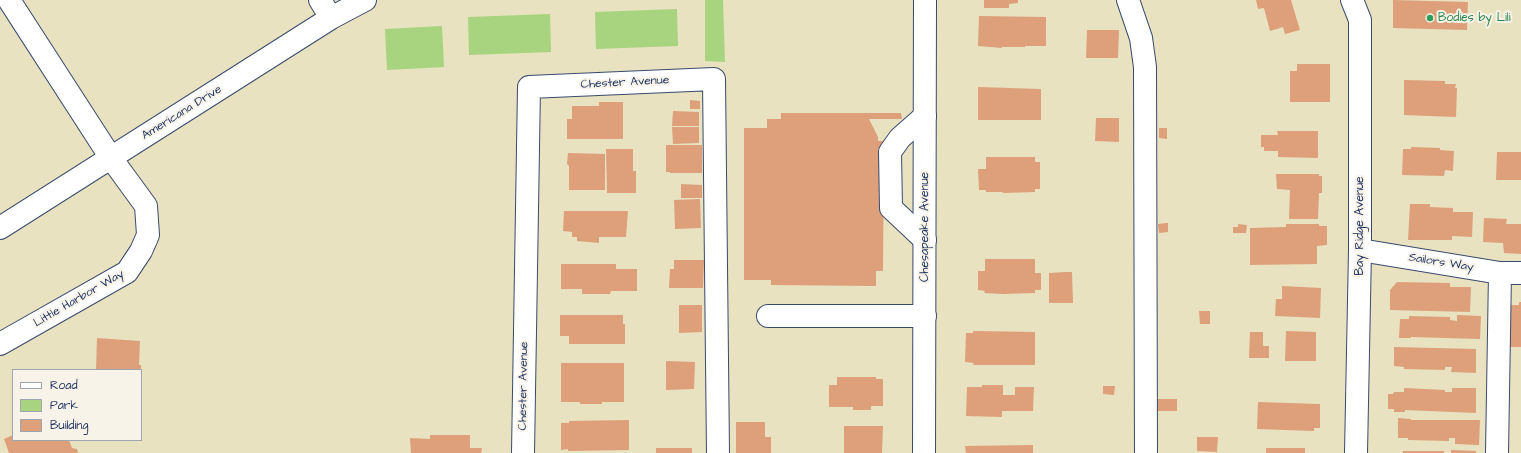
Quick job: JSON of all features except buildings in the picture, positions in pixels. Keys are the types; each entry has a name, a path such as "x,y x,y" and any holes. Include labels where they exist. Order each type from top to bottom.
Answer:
{"street":[{"name":"Little Harbor Way","path":"0,344 127,272 141,251 148,235 146,206 111,158 9,0"},
{"name":"Americana Drive","path":"0,228 111,158 326,9 365,0"},
{"name":"Chesapeake Avenue","path":"924,453 925,0"},
{"path":"1128,0 1141,38 1145,67 1146,453"},
{"name":"Bay Ridge Avenue","path":"1352,0 1360,20 1360,250 1356,453"},
{"name":"Chester Avenue","path":"523,453 529,87 714,78 718,453"},
{"path":"925,116 900,138 890,152 891,208 925,240"},
{"name":"Sailors Way","path":"1360,250 1511,273"},
{"path":"1497,453 1511,273"},
{"path":"768,316 925,316"}],"green space":[{"path":"705,0 723,0 725,62 705,61"},
{"path":"677,9 678,46 596,49 595,12"},
{"path":"550,14 551,52 469,55 468,17"},
{"path":"442,26 444,67 387,70 385,29"}],"place":[{"name":"Bodies by Lili","path":"1430,18"}]}
